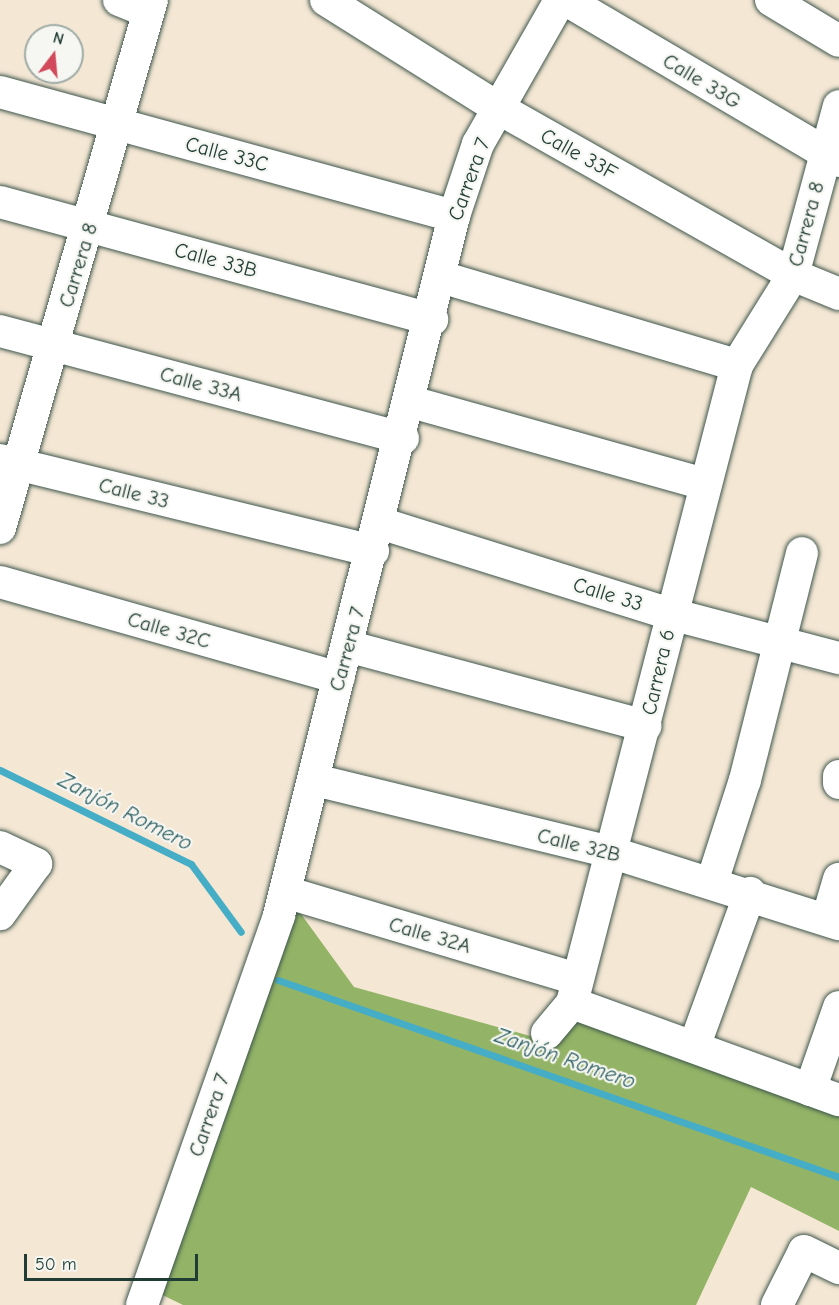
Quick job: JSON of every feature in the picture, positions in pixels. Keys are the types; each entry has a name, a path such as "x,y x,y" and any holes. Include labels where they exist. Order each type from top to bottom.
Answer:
{"street":[{"name":"Calle 33F","path":"326,0 498,108 793,275 839,294"},
{"name":"Carrera 7","path":"143,1305 285,892 347,646 403,438 454,216 478,144 560,0"},
{"name":"Calle 33G","path":"566,0 831,157"},
{"path":"771,0 839,41"},
{"name":"Carrera 8","path":"0,528 9,462 54,345 120,125 131,3"},
{"name":"Calle 33C","path":"0,92 454,216"},
{"name":"Carrera 8","path":"737,365 793,275 831,157 839,106"},
{"name":"Calle 33B","path":"0,202 432,319"},
{"path":"441,277 737,365"},
{"name":"Calle 33A","path":"0,331 403,438"},
{"name":"Carrera 6","path":"573,990 645,726 704,484 737,365"},
{"path":"411,402 704,484"},
{"name":"Calle 33","path":"9,462 376,537 839,658"},
{"path":"712,882 745,780 802,553"},
{"name":"Calle 32C","path":"0,582 339,678"},
{"path":"347,646 645,726"},
{"path":"839,776 839,783"},
{"name":"Calle 32B","path":"315,780 610,852 750,893 833,922"},
{"path":"0,847 36,864 0,914"},
{"path":"833,922 839,879"},
{"name":"Calle 32A","path":"285,892 573,990 694,1047 825,1095"},
{"path":"694,1047 750,893"},
{"path":"547,1033 573,990"},
{"path":"825,1095 839,1007"},
{"path":"777,1305 804,1251 839,1268"}],"green space":[{"path":"285,892 354,987 559,1044 572,1003 839,1099 839,1231 751,1187 696,1305 183,1305 148,1288"}],"waterway":[{"name":"Zanjón Romero","path":"0,770 191,864 241,932"},
{"name":"Zanjón Romero","path":"278,980 839,1177"}]}
